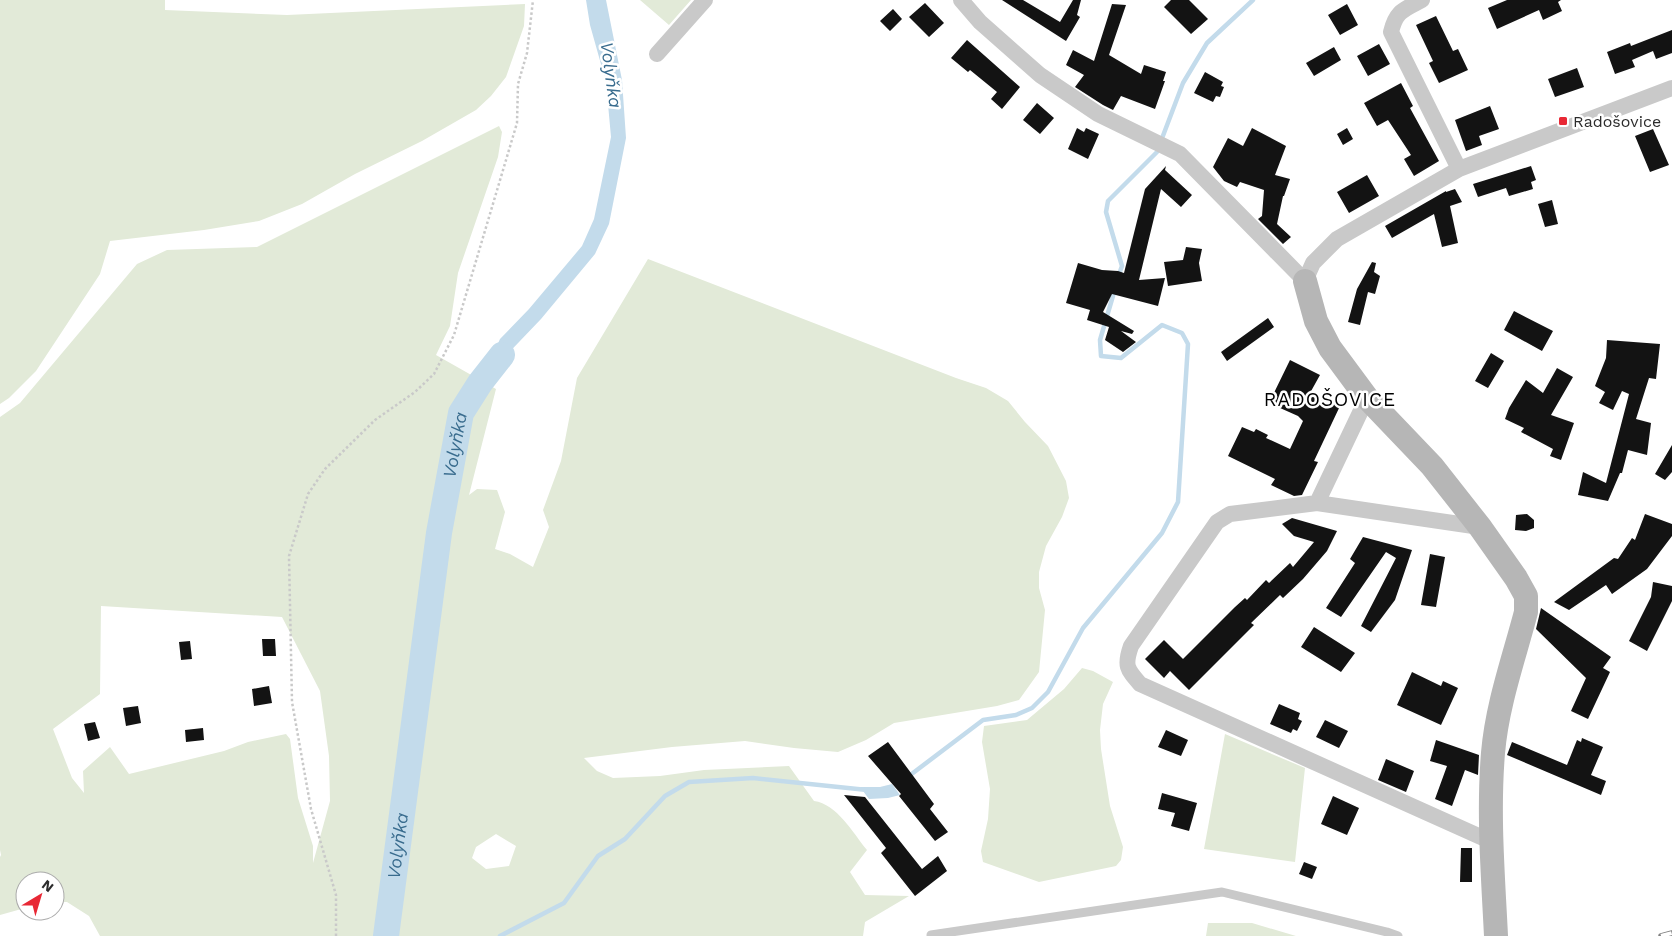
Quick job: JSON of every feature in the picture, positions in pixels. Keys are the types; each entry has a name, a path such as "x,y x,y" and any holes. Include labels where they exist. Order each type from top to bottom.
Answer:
{"street":[{"path":"657,54 705,0"},
{"path":"961,0 980,22 1040,75 1098,114 1180,154 1305,280 1316,321 1330,348 1367,398 1432,466 1480,527 1516,578 1526,596 1526,612 1500,710 1493,752 1492,842 1496,936"},
{"path":"1422,0 1406,8 1394,18 1391,32 1459,169"},
{"path":"1305,280 1313,263 1337,239 1459,169 1672,88"},
{"path":"1317,503 1367,398"},
{"path":"1480,527 1317,503 1230,514 1217,522 1131,646 1126,660 1129,671 1140,684 1492,842"}],"lane":[{"path":"931,935 1222,892 1398,936"}],"path":[{"path":"336,936 336,895 311,809 292,702 289,556 308,494 325,469 375,420 415,392 434,374 454,335 518,123 518,84 527,53 533,0"}],"green space":[{"path":"0,0 165,0 165,10 287,15 525,4 524,26 506,77 491,96 476,110 422,141 355,174 302,204 259,221 204,230 110,241 100,274 36,371 9,398 0,404"},
{"path":"640,0 691,0 669,25"},
{"path":"499,126 502,132 498,157 458,273 450,326 436,355 496,389 469,495 477,489 497,490 505,512 495,549 510,554 533,567 549,527 543,510 561,461 577,378 648,259 986,388 1008,401 1048,446 1066,481 1069,498 1062,517 1046,546 1039,572 1039,588 1045,610 1039,672 1019,700 997,706 894,723 866,740 838,752 745,741 672,747 584,758 597,771 613,778 660,776 704,770 789,766 814,801 822,803 837,813 867,850 850,872 865,895 909,896 865,922 863,936 100,936 89,916 65,902 65,871 15,871 15,911 0,915 0,417 20,403 137,264 167,250 257,247","holes":["101,606 282,617 320,691 329,756 330,801 313,863 313,846 298,798 290,739 286,734 248,742 224,751 129,774 110,747 83,771 84,793 72,778 53,729 100,694","496,834 516,846 509,866 486,869 472,858 476,847"]},
{"path":"1082,668 1093,671 1113,682 1103,704 1100,730 1110,806 1123,847 1121,860 1116,866 1039,882 983,862 981,851 988,819 990,789 982,742 984,726 1027,720 1064,689"},
{"path":"1225,734 1305,768 1295,862 1204,849"},
{"path":"1208,923 1252,923 1296,936 1206,936"}],"water":[{"path":"586,0 606,0 622,80 626,138 609,224 595,254 541,319 480,383 500,339 529,309 582,246 594,219 611,137 606,82 590,25"},
{"path":"892,784 900,795 869,799 860,787 880,787"}],"building":[{"path":"1002,0 1023,0 1060,22 1073,0 1081,0 1077,15 1080,17 1066,41"},
{"path":"1171,0 1189,0 1208,19 1191,34 1164,7"},
{"path":"1507,0 1561,0 1558,2 1562,11 1543,20 1539,10 1497,29 1488,8"},
{"path":"925,3 944,23 929,37 909,17"},
{"path":"1112,4 1126,5 1109,55 1141,74 1144,65 1166,72 1163,81 1165,81 1155,109 1121,96 1113,110 1075,87 1084,75 1066,65 1073,50 1094,61"},
{"path":"1347,4 1358,25 1340,35 1328,15"},
{"path":"893,9 902,19 890,31 880,21"},
{"path":"1436,16 1453,51 1458,49 1468,70 1439,83 1429,63 1433,61 1416,25"},
{"path":"1672,30 1672,53 1656,59 1653,51 1632,60 1635,67 1615,74 1607,52 1630,43 1631,46"},
{"path":"967,40 1020,87 1002,109 991,99 997,92 970,70 968,72 951,58"},
{"path":"1379,44 1390,64 1368,76 1357,56"},
{"path":"1334,47 1341,60 1314,76 1306,63"},
{"path":"1577,68 1584,87 1555,97 1548,79"},
{"path":"1205,72 1223,82 1221,86 1224,87 1220,97 1216,96 1213,102 1194,93"},
{"path":"1401,83 1413,106 1410,108 1439,161 1414,176 1404,159 1411,155 1388,120 1377,126 1364,103"},
{"path":"1037,103 1054,118 1040,134 1023,120"},
{"path":"1490,106 1499,129 1479,136 1482,145 1466,151 1455,120"},
{"path":"1077,128 1084,132 1086,128 1099,134 1088,159 1068,149"},
{"path":"1252,128 1286,146 1275,175 1290,179 1283,196 1277,224 1291,237 1283,244 1258,219 1262,216 1264,190 1240,182 1237,187 1224,181 1213,167 1228,138 1243,146"},
{"path":"1347,128 1353,139 1343,145 1337,134"},
{"path":"1653,129 1669,165 1650,172 1635,136"},
{"path":"1166,166 1165,170 1192,195 1181,207 1161,189 1139,280 1165,278 1158,306 1112,294 1103,312 1134,331 1132,334 1121,331 1136,342 1123,352 1105,340 1109,327 1087,320 1090,310 1066,303 1078,263 1102,270 1124,273 1145,189"},
{"path":"1531,166 1536,180 1531,182 1533,189 1509,196 1506,188 1478,197 1473,184"},
{"path":"1367,175 1379,196 1349,213 1337,192"},
{"path":"1455,189 1462,202 1450,206 1458,243 1442,247 1434,214 1392,238 1385,226 1446,191"},
{"path":"1552,200 1558,224 1545,227 1538,204"},
{"path":"1186,247 1202,249 1199,263 1202,281 1168,286 1164,262 1183,260"},
{"path":"1372,262 1376,263 1374,272 1380,276 1375,294 1368,292 1360,325 1348,322 1357,289"},
{"path":"1514,311 1553,331 1542,351 1504,330"},
{"path":"1268,318 1274,327 1227,361 1221,352"},
{"path":"1607,340 1660,344 1656,379 1649,378 1636,419 1651,423 1647,455 1628,450 1622,473 1620,473 1608,501 1578,495 1583,472 1606,483 1629,394 1622,391 1613,410 1599,403 1605,392 1595,386 1606,358"},
{"path":"1491,353 1504,361 1488,388 1475,381"},
{"path":"1290,360 1320,375 1310,393 1340,406 1314,461 1318,462 1302,495 1294,496 1271,485 1275,479 1228,456 1242,427 1254,432 1256,429 1268,435 1266,438 1290,449 1303,421 1298,416 1269,403"},
{"path":"1557,368 1573,377 1551,415 1574,423 1561,460 1550,456 1553,449 1521,432 1524,428 1505,419 1509,408 1526,380 1543,393"},
{"path":"1672,445 1672,472 1665,480 1655,474"},
{"path":"1527,514 1534,520 1534,528 1526,531 1515,530 1516,515"},
{"path":"1645,514 1672,524 1672,536 1647,569 1612,594 1606,585 1569,610 1554,602 1614,558 1618,559 1632,538 1635,540"},
{"path":"1292,518 1337,531 1327,551 1303,579 1283,598 1280,595 1251,623 1254,625 1189,690 1170,671 1164,678 1145,659 1164,640 1183,659 1235,607 1245,598 1247,600 1266,580 1269,583 1290,563 1293,567 1314,542 1294,536 1282,524"},
{"path":"1363,537 1412,550 1395,600 1371,632 1361,626 1396,558 1386,552 1341,617 1326,608 1355,563 1350,559"},
{"path":"1430,554 1445,557 1436,607 1421,605"},
{"path":"1653,582 1672,586 1672,601 1647,651 1629,641 1651,597"},
{"path":"1541,608 1611,657 1603,668 1610,672 1588,719 1571,711 1586,678 1536,629"},
{"path":"1314,627 1355,653 1341,672 1301,647"},
{"path":"262,639 275,639 276,656 263,656"},
{"path":"190,641 192,659 181,660 179,642"},
{"path":"1412,672 1441,686 1443,681 1458,688 1441,725 1397,705"},
{"path":"269,686 272,703 254,706 252,689"},
{"path":"1279,704 1300,713 1298,719 1302,721 1297,731 1293,729 1291,733 1270,724"},
{"path":"138,706 141,723 126,726 123,708"},
{"path":"1325,720 1348,731 1339,748 1316,737"},
{"path":"95,722 100,738 88,741 84,724"},
{"path":"203,728 204,740 186,742 185,730"},
{"path":"1166,730 1188,740 1181,756 1158,747"},
{"path":"1582,738 1603,747 1591,775 1606,781 1601,795 1507,755 1512,742 1567,765 1577,740 1581,742"},
{"path":"1436,740 1479,755 1478,775 1465,770 1452,806 1435,799 1447,766 1430,761"},
{"path":"888,742 934,804 930,809 948,832 935,841 899,796 901,794 868,756"},
{"path":"1386,759 1414,771 1406,792 1378,780"},
{"path":"1162,793 1197,803 1189,831 1171,826 1175,813 1158,809"},
{"path":"844,795 865,797 922,869 938,856 947,871 915,896 881,853 886,848"},
{"path":"1333,796 1359,808 1347,835 1321,824"},
{"path":"1461,848 1472,848 1472,882 1460,882"},
{"path":"1304,862 1317,867 1312,879 1299,874"}],"waterway":[{"path":"1161,141 1183,83 1207,43 1253,0"},
{"path":"1118,277 1122,266 1106,212 1108,201 1157,152 1158,148"},
{"path":"909,776 983,720 1016,715 1032,708 1048,692 1083,628 1162,533 1178,502 1188,344 1182,333 1162,325 1121,358 1101,356 1100,340 1115,289"},
{"name":"Volyňka","path":"386,936 439,533 461,413 480,383 502,355"},
{"path":"500,936 564,903 598,856 625,839 665,796 689,782 753,778 867,790"}],"railway":[{"path":"1661,936 1672,933"}],"place":[{"name":"Radošovice","path":"1563,121"}],"district":[{"name":"RADOŠOVICE","path":"1330,399"}]}
